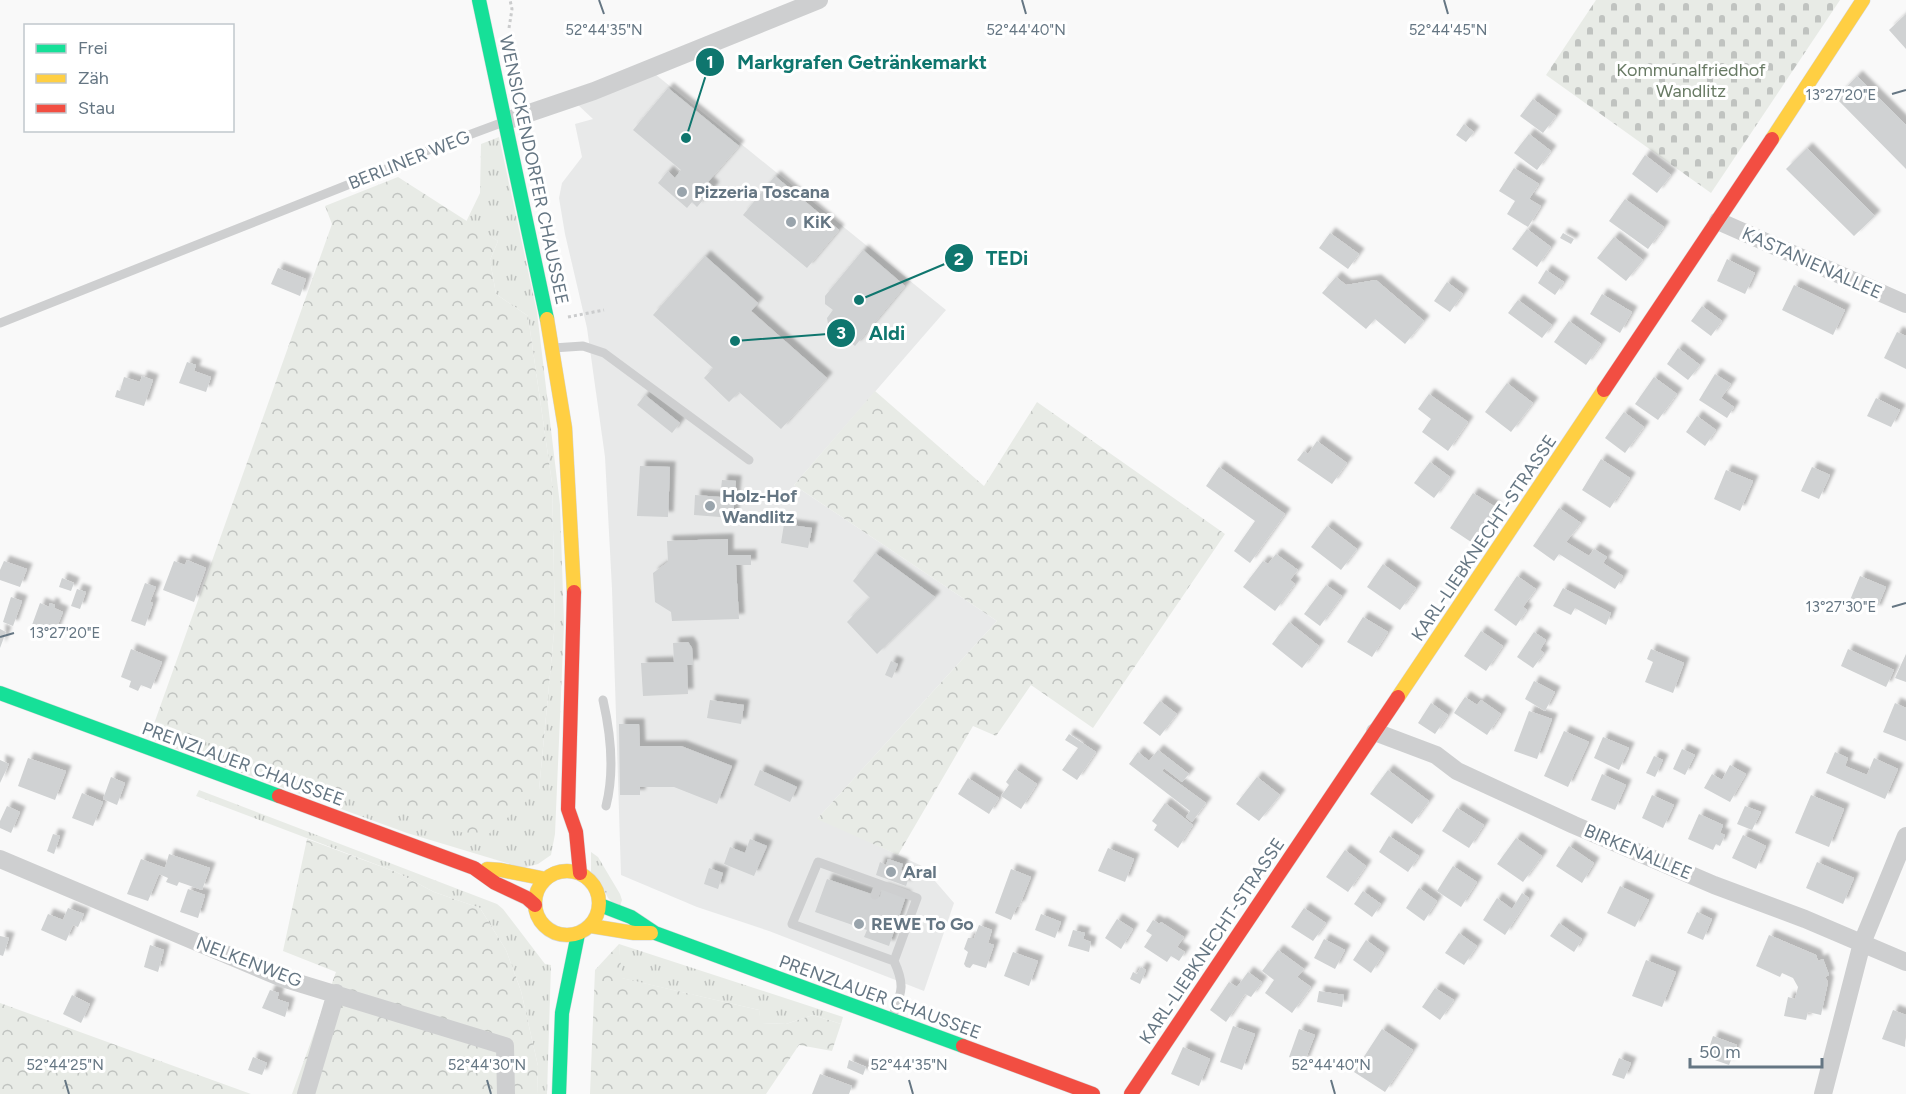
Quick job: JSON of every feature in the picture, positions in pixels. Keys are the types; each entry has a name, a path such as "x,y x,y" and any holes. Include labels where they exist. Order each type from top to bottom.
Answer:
{"main road":[{"name":"WENSICKENDORFER CHAUSSEE","path":"479,0 552,348 565,428 575,611 568,809 561,828"},
{"name":"KARL-LIEBKNECHT-STRASSE","path":"1131,1094 1718,221 1863,0"},
{"name":"PRENZLAUER CHAUSSEE","path":"0,693 474,868 495,883 527,898 535,905"},
{"name":"WENSICKENDORFER CHAUSSEE","path":"568,809 576,832 580,873"},
{"path":"551,876 557,858"},
{"name":"PRENZLAUER CHAUSSEE","path":"474,868 551,876"},
{"path":"572,871 580,873 595,886 600,905 598,913 591,926 578,934 569,936 553,932 538,916 535,905 540,886 551,876 572,871"},
{"name":"PRENZLAUER CHAUSSEE","path":"600,905 631,917 655,933 1093,1094"},
{"name":"PRENZLAUER CHAUSSEE","path":"591,926 634,933 655,933"},
{"path":"553,932 554,949"},
{"path":"559,1094 562,1013 578,934"},
{"path":"556,971 562,1013"}],"street":[{"name":"BERLINER WEG","path":"506,121 594,91 819,0"},
{"name":"KASTANIENALLEE","path":"1718,221 1906,304"},
{"name":"BIRKENALLEE","path":"1375,732 1436,755 1457,771 1574,825 1714,885 1906,962"},
{"path":"1823,1094 1862,943 1906,836"},
{"name":"NELKENWEG","path":"0,859 282,978 505,1046 506,1094"},
{"path":"306,1094 336,993"}],"lane":[{"name":"BERLINER WEG","path":"0,323 370,176 431,149 506,121"},
{"path":"552,348 583,346 604,353 749,460"},
{"path":"603,700 610,731 611,785 606,806"},
{"path":"891,1020 902,991 900,974 894,960 917,898 818,862 792,924 894,960"},
{"path":"875,896 879,884"}],"path":[{"path":"566,318 604,310"}],"shaded area":[{"path":"655,74 946,310 794,485 997,621 818,818 922,866 954,903 924,991 769,931 697,907 621,875 612,589 605,457 587,328 559,198 562,183 582,157 575,124 593,119 577,104"}],"green space":[{"name":"Kommunalfriedhof Wandlitz","path":"1596,0 1840,0 1711,193 1546,75"},
{"path":"499,137 537,312 560,505 564,624 555,834 551,855 538,864 523,868 407,833 149,739 155,721 327,790 539,790 555,622 552,483 528,316 496,294 490,260 498,241 466,222 480,193 481,144"},
{"path":"398,177 498,241 490,260 496,294 528,316 552,483 555,622 539,790 483,839 327,790 155,721 332,224 325,206"},
{"path":"875,391 984,486 1037,402 1225,534 1093,728 1031,685 996,736 973,726 898,855 817,819 997,621 794,485"},
{"path":"199,790 497,904 503,909 545,964 551,965 547,1094 537,1094 538,1066 521,991 506,950 480,908 434,892 396,872 196,796"},
{"path":"307,839 396,872 434,892 480,908 506,950 521,991 538,1066 537,1094 292,1094 336,972 283,951"},
{"path":"591,852 598,857 620,894 622,900 619,909 608,898 600,881 591,872"},
{"path":"619,944 843,1017 841,1024 813,1015 786,1024 760,1023 759,1010 621,978"},
{"path":"619,944 622,978 759,1010 761,1023 786,1024 813,1015 841,1024 832,1051 799,1045 766,1094 590,1094 595,970"},
{"path":"0,1003 251,1094 0,1094"}],"building":[{"path":"1906,14 1906,49 1889,30"},
{"path":"1857,76 1906,125 1906,169 1836,98"},
{"path":"668,88 739,146 708,182 714,187 697,207 692,202 687,208 658,183 668,171 675,178 681,170 633,130"},
{"path":"1533,99 1556,116 1543,133 1520,116"},
{"path":"1464,124 1474,132 1466,142 1456,135"},
{"path":"1529,134 1551,151 1537,170 1514,153"},
{"path":"1807,148 1875,216 1854,236 1786,169"},
{"path":"1645,155 1671,175 1657,193 1632,174"},
{"path":"1514,168 1539,184 1529,199 1541,206 1528,227 1507,214 1515,201 1499,191"},
{"name":"KiK","path":"775,176 839,230 807,268 743,215"},
{"path":"1625,199 1664,227 1648,249 1609,221"},
{"path":"1527,229 1551,247 1537,267 1512,249"},
{"path":"1330,233 1359,254 1348,269 1319,248"},
{"path":"1563,233 1574,239 1571,244 1560,238"},
{"path":"1614,237 1643,260 1626,281 1597,258"},
{"path":"863,250 905,286 855,346 828,324 827,318 833,310 825,304 825,296"},
{"path":"705,256 758,303 751,311 827,378 781,429 739,392 729,402 704,378 713,368 653,315"},
{"path":"1727,259 1755,273 1745,294 1717,281"},
{"path":"278,268 306,279 300,296 271,284"},
{"path":"1546,270 1564,282 1555,295 1538,283"},
{"path":"1336,277 1346,285 1376,280 1424,321 1405,344 1375,319 1366,329 1322,293"},
{"path":"1447,282 1463,294 1450,312 1434,301"},
{"path":"1794,285 1845,310 1833,335 1782,310"},
{"path":"1602,294 1632,312 1620,333 1590,314"},
{"path":"1518,300 1552,325 1542,338 1508,313"},
{"path":"1702,306 1722,321 1711,336 1691,321"},
{"path":"1569,321 1601,344 1586,365 1554,342"},
{"path":"1897,332 1906,336 1906,369 1884,358"},
{"path":"1678,348 1700,365 1688,380 1667,364"},
{"path":"187,362 196,365 194,371 211,377 206,392 179,383"},
{"path":"1715,374 1731,384 1721,398 1734,407 1727,418 1699,400"},
{"path":"142,376 153,380 144,406 115,397 117,390 120,391 124,377 140,382"},
{"path":"1654,377 1677,394 1658,420 1635,404"},
{"path":"1507,383 1533,403 1511,432 1485,412"},
{"path":"1429,394 1468,422 1448,451 1422,432 1431,419 1418,409"},
{"path":"645,395 680,423 672,433 637,405"},
{"path":"1876,398 1900,410 1891,427 1867,416"},
{"path":"1624,412 1644,427 1625,453 1605,438"},
{"path":"1697,416 1716,430 1705,446 1686,432"},
{"path":"1317,441 1347,463 1332,484 1297,460 1304,451 1308,454"},
{"path":"1601,459 1630,478 1610,508 1582,490"},
{"path":"1430,462 1450,477 1434,498 1414,483"},
{"path":"640,466 670,467 668,517 637,516"},
{"path":"1219,467 1285,514 1250,563 1234,551 1255,521 1206,486"},
{"path":"1812,467 1830,475 1819,499 1801,491"},
{"path":"1726,470 1753,481 1740,511 1714,499"},
{"path":"722,480 736,481 733,518 694,515 695,495 720,497"},
{"path":"1473,493 1497,508 1474,544 1450,528"},
{"path":"1559,508 1581,523 1566,542 1589,556 1594,549 1607,557 1603,563 1623,576 1615,589 1559,554 1554,561 1533,546"},
{"path":"784,524 812,528 808,548 781,543"},
{"path":"1327,526 1357,549 1341,570 1311,547"},
{"path":"728,539 728,555 751,555 751,565 736,565 739,619 672,621 671,612 655,602 653,573 668,562 667,541"},
{"path":"875,553 935,597 877,654 847,622 870,598 853,581"},
{"path":"1276,554 1298,570 1290,580 1295,584 1275,611 1243,587 1263,561 1268,564"},
{"path":"187,560 206,568 194,602 163,590 174,561 185,565"},
{"path":"4,561 27,569 20,587 0,580 0,570"},
{"path":"1383,564 1416,588 1400,610 1367,587"},
{"path":"1517,576 1536,589 1523,607 1527,610 1516,626 1494,610"},
{"path":"1860,576 1886,587 1876,611 1850,600"},
{"path":"62,578 74,583 71,591 59,587"},
{"path":"145,583 156,587 145,626 131,621"},
{"path":"1326,585 1342,596 1320,626 1304,614"},
{"path":"1563,588 1611,613 1606,625 1575,608 1571,615 1553,606"},
{"path":"77,589 86,592 80,609 71,606"},
{"path":"11,597 22,601 13,626 3,622"},
{"path":"40,603 49,607 50,603 55,605 54,608 63,612 54,634 32,625"},
{"path":"1363,617 1388,632 1372,657 1347,642"},
{"path":"1289,622 1319,646 1302,668 1272,644"},
{"path":"0,629 6,632 0,648"},
{"path":"1481,631 1503,646 1486,671 1464,656"},
{"path":"1534,632 1546,640 1540,650 1544,653 1533,668 1517,657"},
{"path":"688,642 692,648 693,665 687,665 688,694 643,696 641,663 674,662 673,643"},
{"path":"131,649 162,662 151,689 141,685 138,691 129,687 131,681 121,677"},
{"path":"1651,649 1684,663 1673,693 1645,682 1653,662 1647,659"},
{"path":"1848,649 1894,670 1886,687 1841,666"},
{"path":"1906,654 1906,682 1895,678"},
{"path":"891,661 898,664 892,678 885,675"},
{"path":"1534,681 1555,692 1545,711 1525,699"},
{"path":"1465,697 1477,705 1481,700 1501,714 1487,735 1454,713"},
{"path":"710,700 744,705 741,724 707,718"},
{"path":"1160,701 1177,714 1160,736 1143,723"},
{"path":"1431,703 1448,715 1435,734 1418,723"},
{"path":"1895,703 1906,708 1906,741 1883,732"},
{"path":"1529,711 1552,719 1537,759 1514,751"},
{"path":"619,724 639,724 640,746 681,746 732,766 717,804 674,787 640,787 640,795 620,795"},
{"path":"1564,731 1589,742 1568,787 1544,776"},
{"path":"1069,734 1096,752 1077,780 1062,770 1078,748 1065,740"},
{"path":"1603,737 1629,748 1619,770 1594,758"},
{"path":"1682,749 1695,755 1685,775 1673,769"},
{"path":"1158,750 1189,774 1182,782 1164,768 1162,771 1206,803 1192,822 1186,817 1190,811 1129,764 1138,752 1149,761"},
{"path":"1835,752 1848,758 1845,766 1867,775 1874,758 1898,769 1885,799 1826,773"},
{"path":"1654,756 1663,760 1655,777 1646,773"},
{"path":"28,758 66,771 55,800 18,786"},
{"path":"0,760 9,764 0,783"},
{"path":"1730,765 1746,774 1730,802 1704,788 1712,774 1722,780"},
{"path":"1015,769 1037,784 1021,809 1001,796 1009,785 1006,782"},
{"path":"760,770 797,787 790,802 754,785"},
{"path":"1388,770 1429,801 1412,824 1370,794"},
{"path":"1602,774 1626,785 1615,810 1591,800"},
{"path":"111,777 125,783 117,805 103,799"},
{"path":"1257,777 1280,795 1259,821 1236,804"},
{"path":"968,778 999,798 989,814 958,794"},
{"path":"82,793 103,802 93,826 72,818"},
{"path":"1652,795 1674,805 1663,828 1642,818"},
{"path":"1811,795 1844,809 1829,847 1795,833"},
{"path":"1165,803 1193,825 1178,848 1154,830 1157,825 1152,821"},
{"path":"7,806 20,812 11,833 0,828 0,821"},
{"path":"1745,806 1761,812 1752,830 1737,824"},
{"path":"1457,808 1484,825 1469,848 1442,831"},
{"path":"1699,814 1723,825 1720,833 1725,835 1720,846 1716,844 1713,850 1688,839"},
{"path":"53,834 60,836 54,854 47,851"},
{"path":"1743,835 1766,846 1756,869 1732,858"},
{"path":"1389,836 1419,856 1408,872 1379,852"},
{"path":"1516,838 1542,856 1523,882 1497,864"},
{"path":"750,839 767,846 754,876 724,864 730,847 745,853"},
{"path":"1569,846 1594,863 1582,883 1556,866"},
{"path":"1108,848 1134,859 1125,882 1098,871"},
{"path":"1345,850 1366,866 1348,892 1326,877"},
{"path":"169,854 210,868 202,890 179,882 177,886 166,882 168,878 159,874 148,901 127,894 141,859 165,868"},
{"name":"Aral","path":"888,859 903,864 901,870 910,874 906,886 876,875 880,862 886,865"},
{"path":"1817,862 1854,878 1843,904 1806,888"},
{"path":"1453,866 1477,882 1461,907 1437,891"},
{"path":"709,868 723,873 718,889 704,884"},
{"path":"1011,869 1031,877 1011,920 995,913"},
{"path":"827,879 880,897 882,888 906,896 889,946 864,937 867,930 815,912"},
{"path":"1620,886 1649,900 1635,927 1607,913"},
{"path":"1419,888 1437,901 1424,921 1406,908"},
{"path":"188,889 205,895 198,918 180,912"},
{"path":"1363,891 1381,904 1372,917 1354,904"},
{"path":"1522,893 1529,898 1505,935 1483,920 1497,898 1512,909"},
{"path":"68,908 84,914 78,927 73,925 66,941 41,930 48,914 63,920"},
{"path":"1304,908 1326,923 1313,941 1291,927"},
{"path":"1697,912 1712,919 1703,940 1687,933"},
{"path":"1041,914 1061,922 1055,938 1035,930"},
{"path":"1117,919 1133,929 1121,949 1105,938"},
{"path":"1153,920 1160,924 1161,922 1184,937 1177,947 1185,952 1179,961 1171,956 1167,962 1144,947 1152,935 1146,931"},
{"path":"1559,923 1582,939 1574,952 1550,936"},
{"path":"979,925 992,930 988,943 994,945 986,968 973,964 970,968 966,967 964,964 968,952 964,949 968,938 974,938"},
{"path":"1073,930 1085,933 1083,939 1091,942 1089,952 1068,946"},
{"path":"1459,933 1477,946 1464,965 1445,953"},
{"path":"1769,935 1816,955 1818,961 1823,959 1829,975 1825,977 1828,982 1821,1015 1808,1012 1806,1020 1784,1016 1788,997 1795,999 1798,987 1793,978 1782,973 1780,977 1756,966"},
{"path":"0,936 9,938 3,956 0,955"},
{"path":"1324,939 1345,950 1335,969 1314,958"},
{"path":"1366,940 1384,953 1371,973 1353,960"},
{"path":"150,945 164,950 158,972 144,967"},
{"path":"1278,950 1304,969 1297,977 1311,987 1292,1013 1265,993 1274,980 1262,971"},
{"path":"1013,952 1038,961 1029,986 1004,976"},
{"path":"1646,960 1676,972 1662,1007 1632,996"},
{"path":"1141,967 1146,970 1140,984 1130,979 1133,972 1137,974"},
{"path":"1248,972 1262,982 1251,997 1245,994 1226,1022 1210,1010 1229,982 1237,987"},
{"path":"1435,988 1454,1000 1440,1020 1422,1007"},
{"path":"270,990 279,993 277,999 289,1003 285,1017 262,1008"},
{"path":"1319,991 1344,995 1342,1007 1317,1002"},
{"path":"72,995 90,1004 81,1023 63,1014"},
{"path":"1893,1010 1906,1015 1905,1047 1882,1039"},
{"path":"1233,1026 1255,1034 1242,1070 1220,1062"},
{"path":"1299,1029 1315,1035 1304,1063 1289,1057"},
{"path":"1382,1029 1413,1050 1385,1092 1354,1072"},
{"path":"1713,1036 1737,1045 1729,1065 1706,1057"},
{"path":"1183,1047 1210,1059 1199,1086 1171,1074"},
{"path":"253,1057 267,1063 262,1075 248,1070"},
{"path":"1619,1058 1631,1063 1624,1079 1612,1075"},
{"path":"849,1060 866,1067 863,1075 847,1068"},
{"path":"820,1074 852,1086 849,1094 812,1094"}],"traffic: fast":[{"path":"479,0 547,319"},
{"path":"0,693 279,796"},
{"path":"600,905 631,917 655,933 963,1046"},
{"path":"559,1094 562,1013 578,934"}],"traffic: slow":[{"path":"1772,139 1863,0"},
{"path":"547,319 565,428 574,592"},
{"path":"1398,697 1604,390"},
{"path":"487,869 546,879"},
{"path":"561,871 573,871 590,880 597,891 599,903 597,915 590,926 573,935 561,935 549,930 540,921 535,909 535,897 540,885 549,876 561,871"},
{"path":"591,926 634,933 651,933"}],"traffic: jam":[{"path":"1604,390 1772,139"},
{"path":"574,592 568,809 576,832 580,873"},
{"path":"1131,1094 1398,697"},
{"path":"279,796 474,868 495,883 527,898 535,905"},
{"path":"963,1046 1093,1094"}],"place":[{"name":"Markgrafen Getränkemarkt","path":"686,138"},
{"name":"Pizzeria Toscana","path":"682,192"},
{"name":"KiK","path":"791,222"},
{"name":"TEDi","path":"859,300"},
{"name":"Aldi","path":"735,341"},
{"name":"Holz-Hof Wandlitz","path":"710,506"},
{"name":"Aral","path":"891,872"},
{"name":"REWE To Go","path":"859,924"}]}
